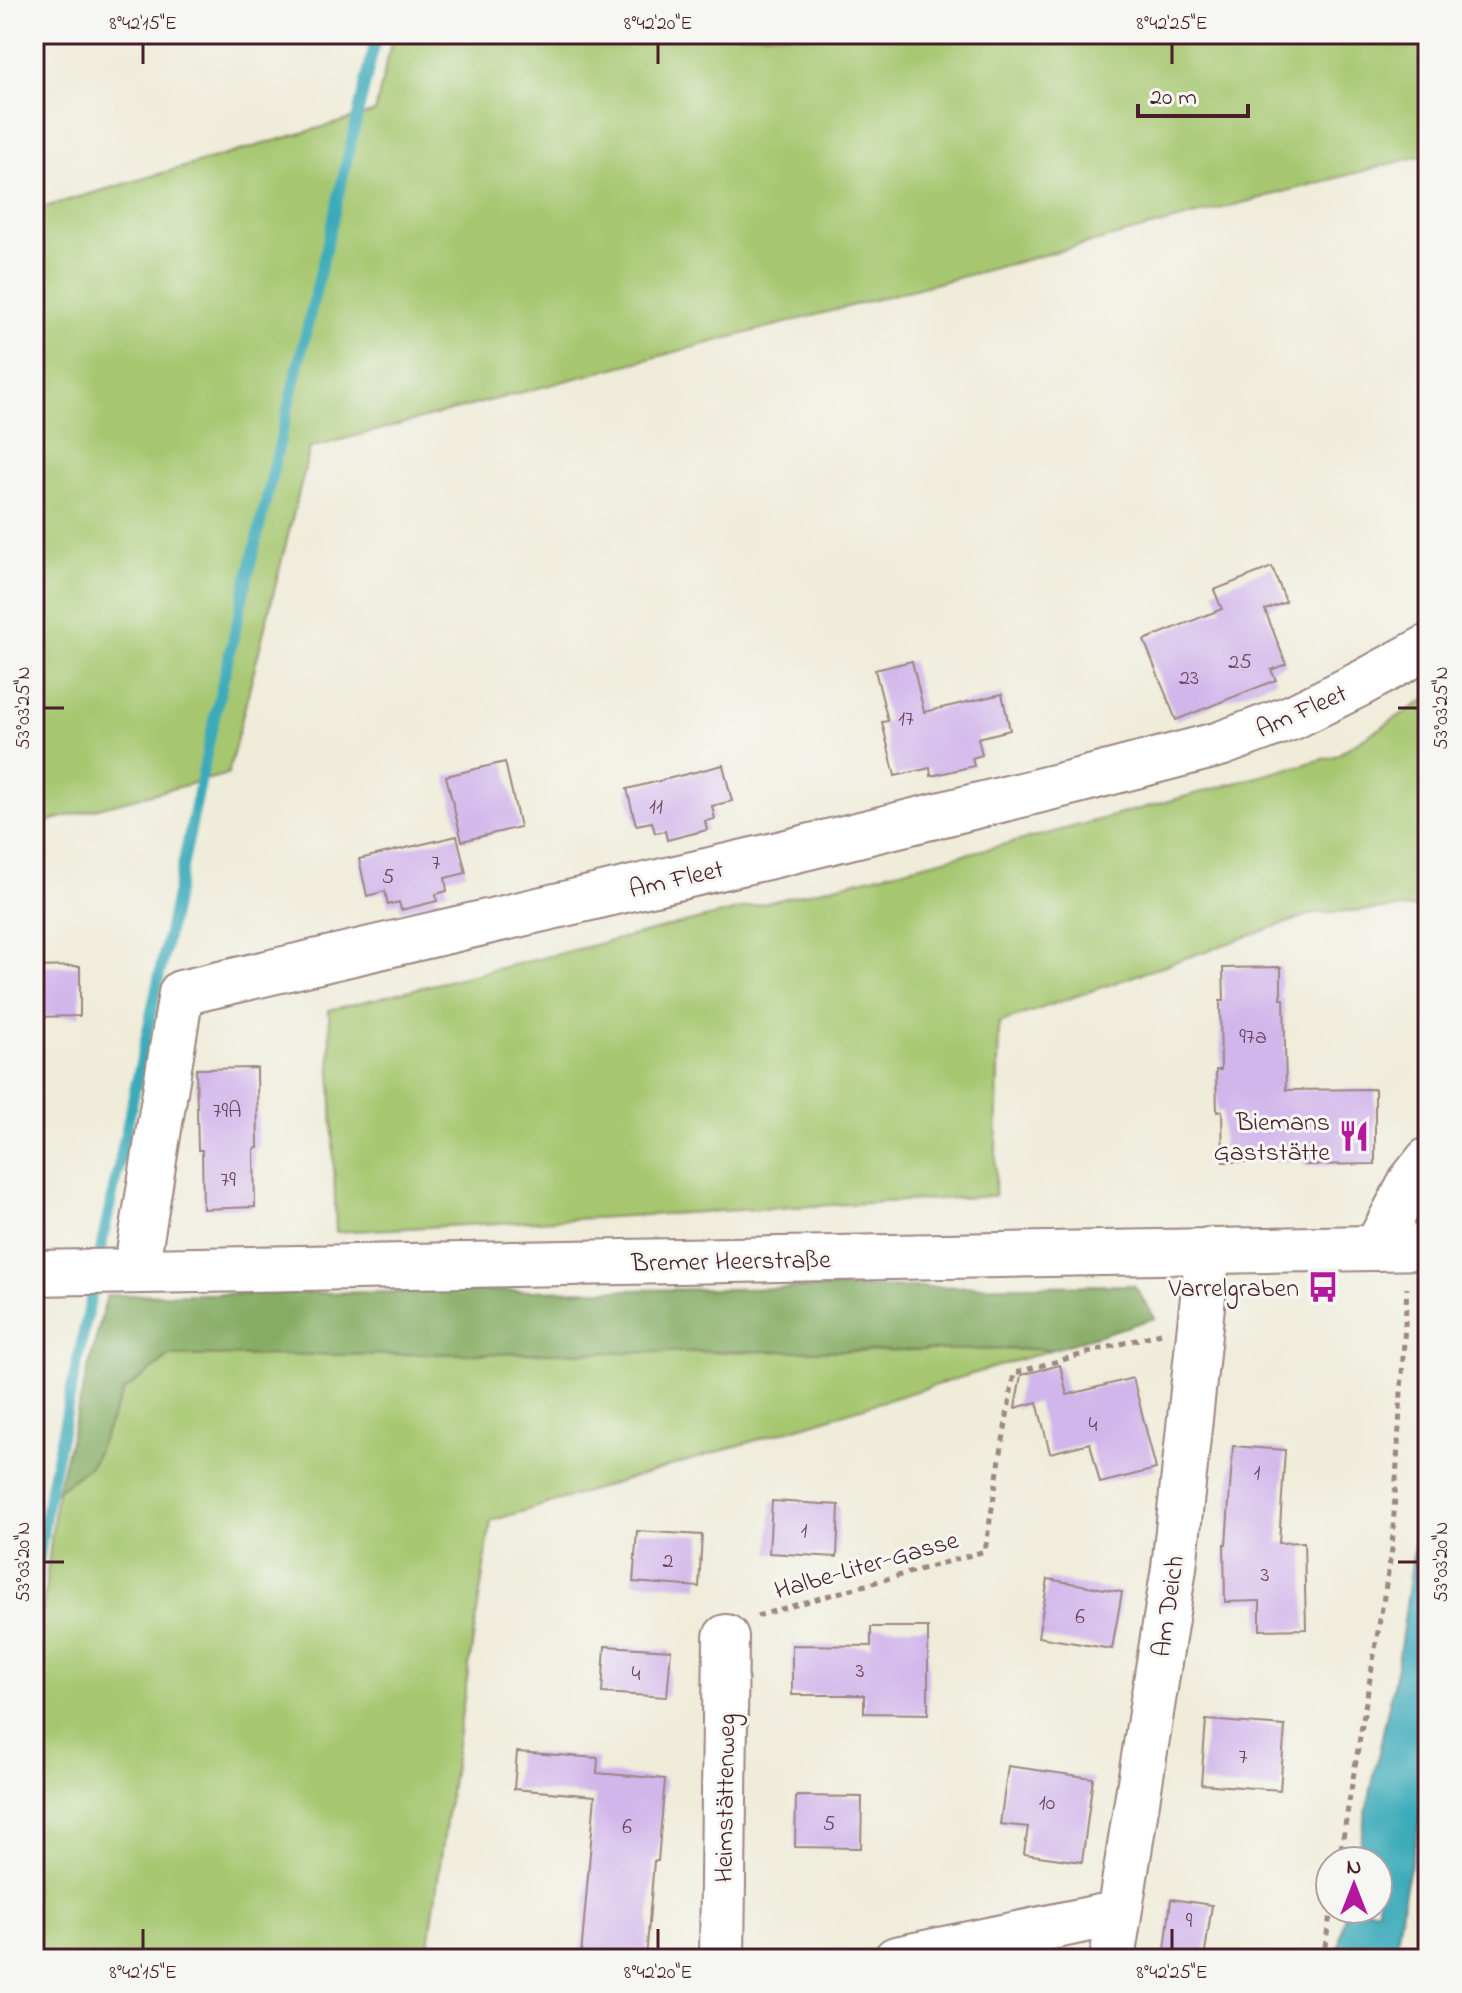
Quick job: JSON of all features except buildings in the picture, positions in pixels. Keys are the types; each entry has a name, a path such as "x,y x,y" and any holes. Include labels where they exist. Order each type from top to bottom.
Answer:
{"street":[{"name":"Am Fleet","path":"130,1271 181,993 771,856 1220,744 1293,717 1428,647"},
{"path":"1404,1247 1412,1180 1428,1160"},
{"name":"Bremer Heerstraße","path":"52,1272 1404,1247"},
{"name":"Am Deich","path":"1112,1959 1174,1568 1208,1250"},
{"name":"Heimstättenweg","path":"722,1959 726,1637"},
{"path":"896,1959 1119,1913"}],"path":[{"path":"1342,1845 1392,1549 1404,1247"},
{"name":"Halbe-Liter-Gasse","path":"726,1637 757,1616 985,1551 1014,1373 1200,1323"},
{"path":"1323,1959 1328,1925"},
{"path":"1426,1959 1428,1949"}],"green space":[{"path":"393,34 1428,34 1428,154 310,448 228,774 34,825 34,210 375,112"},
{"path":"1428,698 1428,881 1420,907 1315,913 999,1023 995,1196 336,1232 329,1010 1043,835 1335,756"},
{"path":"1134,1285 1155,1318 1054,1349 170,1356 123,1392 91,1465 57,1491 107,1295"},
{"path":"1054,1349 491,1521 427,1959 34,1959 34,1684 57,1491 91,1465 123,1392 170,1356"}],"water":[{"path":"1428,1448 1428,1781 1394,1959 1336,1959 1343,1925 1394,1925 1394,1845 1359,1845 1399,1656"}],"waterway":[{"path":"98,1262 216,710 377,34"},
{"path":"34,1593 48,1499 95,1279"}],"place":[{"name":"Biemans Gaststätte","path":"1354,1136"},
{"name":"Varrelgraben","path":"1323,1287"}]}
